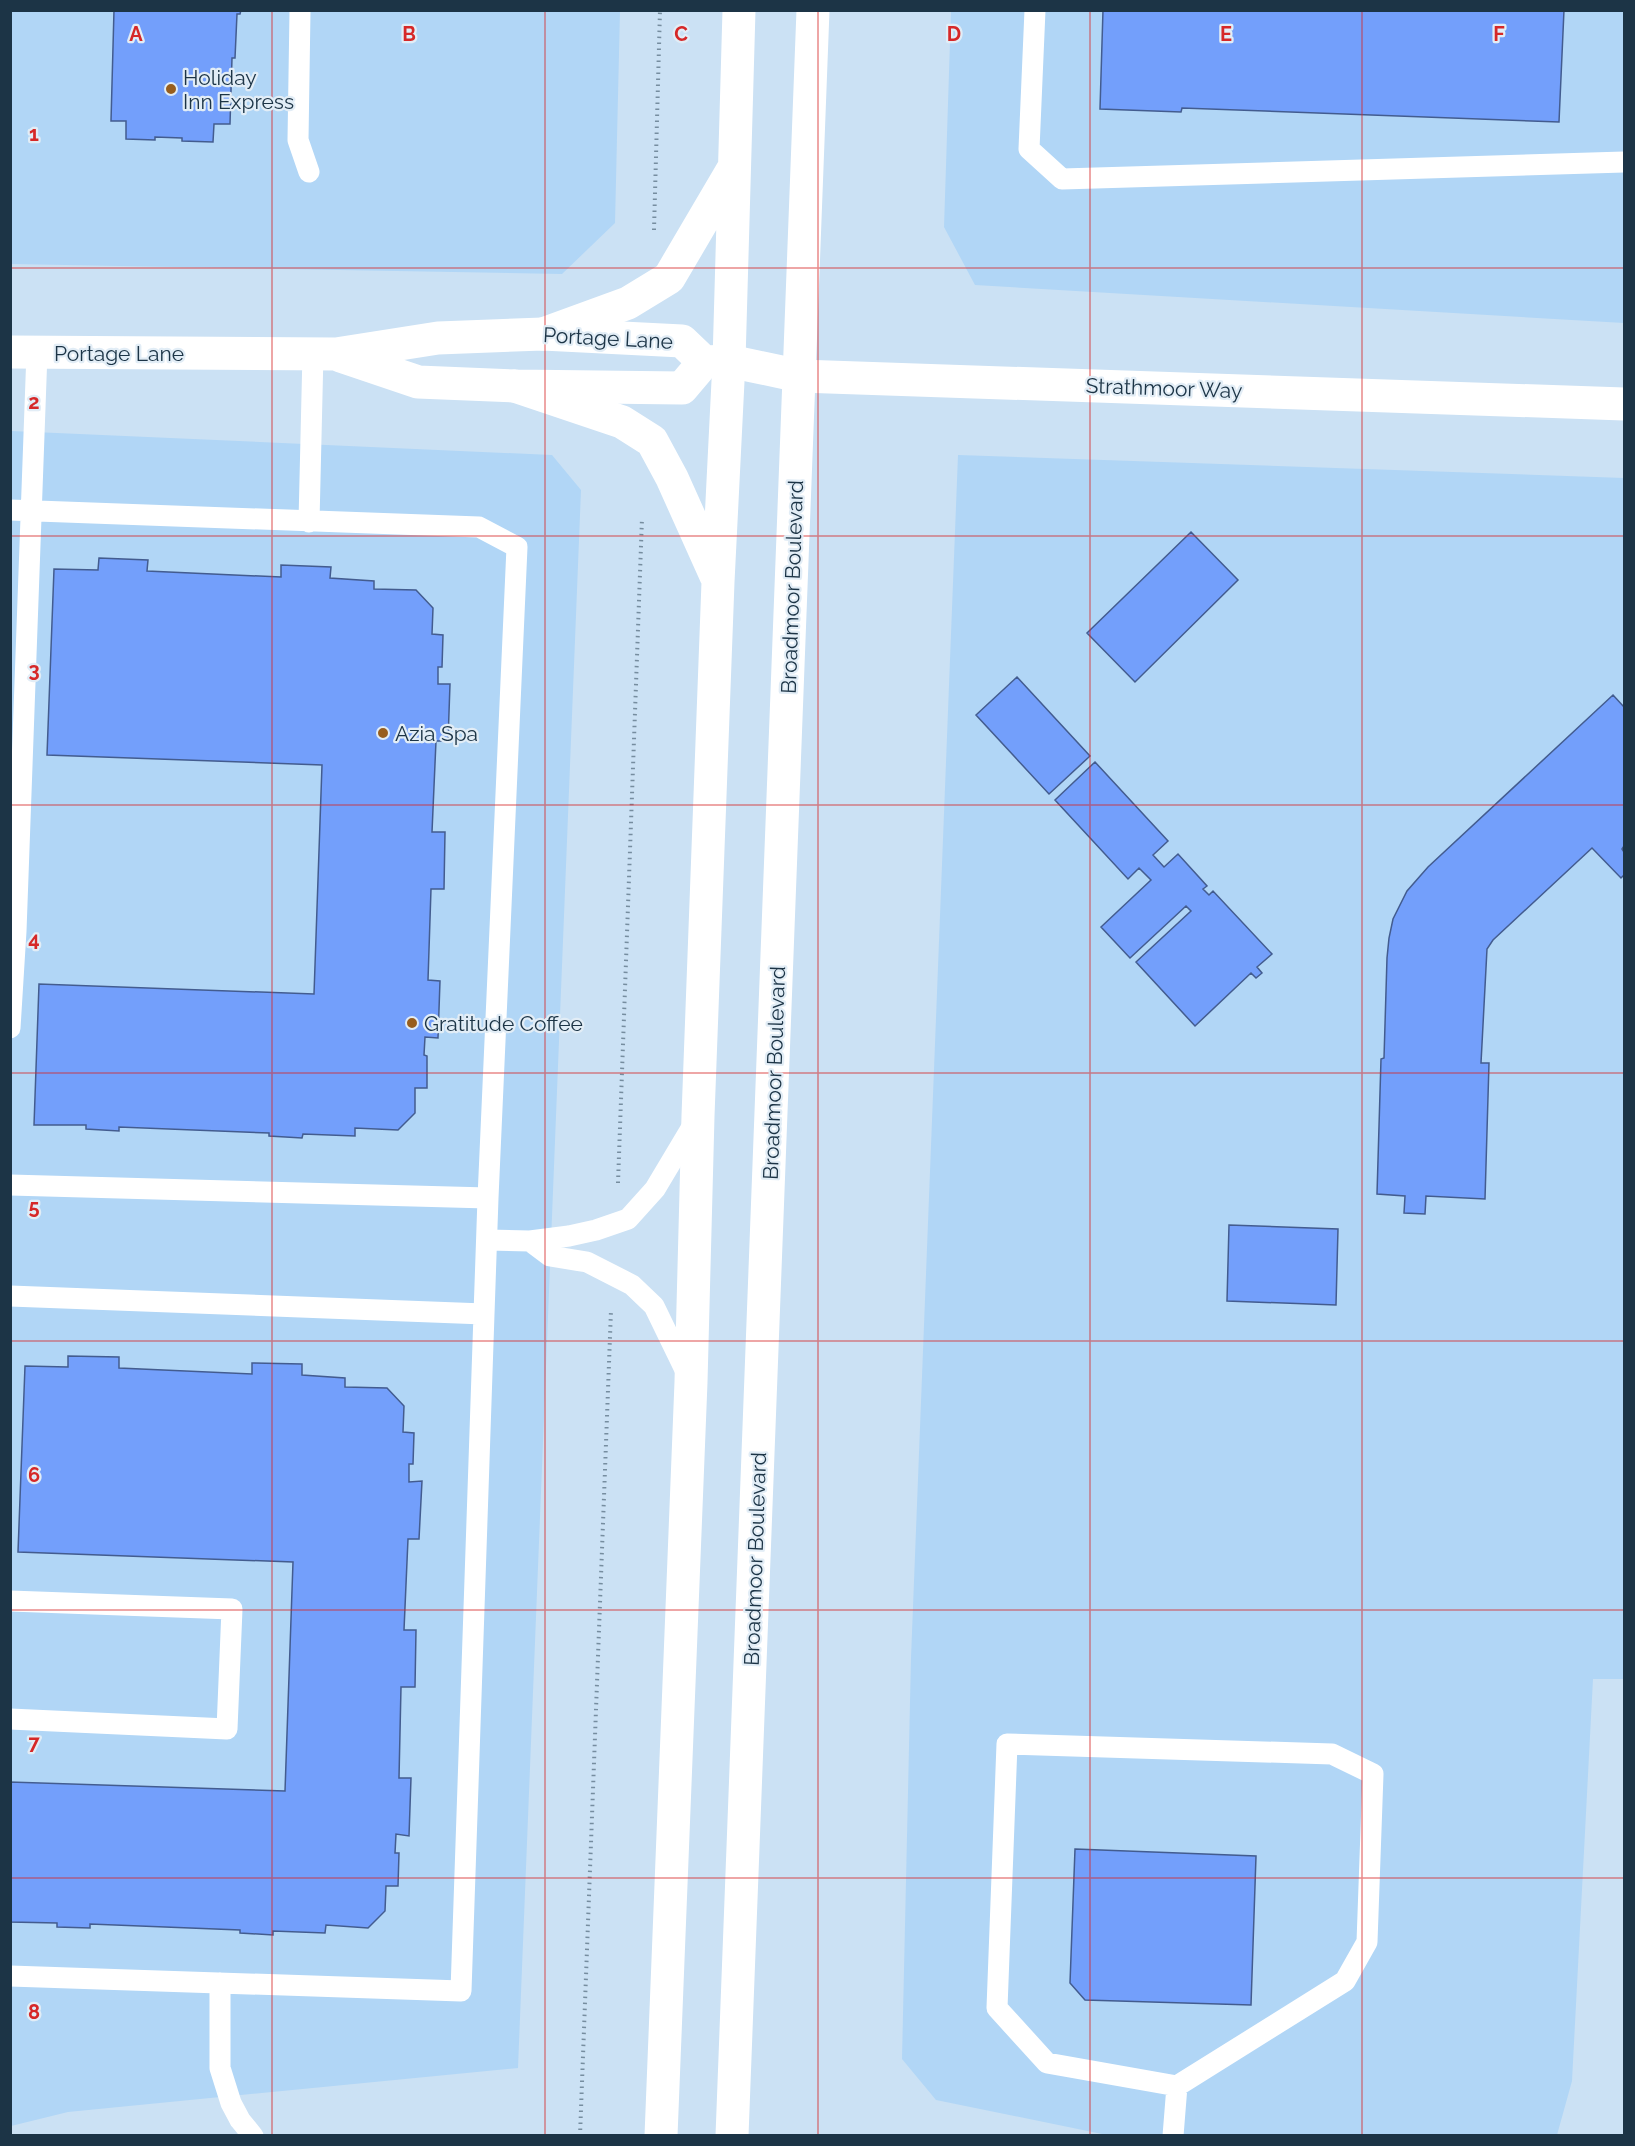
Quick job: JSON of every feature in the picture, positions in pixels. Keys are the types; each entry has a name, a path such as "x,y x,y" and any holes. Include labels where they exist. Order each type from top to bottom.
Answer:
{"main road":[{"path":"661,2136 691,1382 698,1116 718,582 717,361 734,167 739,10"},
{"name":"Broadmoor Boulevard","path":"732,2136 813,10"},
{"path":"543,334 628,303 669,278 734,167"},
{"name":"Portage Lane","path":"24,352 324,354 438,338 543,334 682,341 717,361 682,388 515,386 418,382 324,354"},
{"name":"Strathmoor Way","path":"717,361 800,376 1624,404"},
{"path":"515,386 622,422 652,441 672,478 718,582"}],"lane":[{"path":"1035,10 1029,149 1062,179 1624,162"},
{"path":"300,11 298,140 309,171"},
{"path":"10,1028 16,920 24,352"},
{"path":"309,522 324,354"},
{"path":"10,1976 462,1991 488,1198 516,547 479,527 21,510"},
{"path":"487,1240 530,1241 596,1230 628,1219 655,1189 698,1116"},
{"path":"10,1185 488,1198"},
{"path":"530,1241 550,1256 588,1262 632,1285 654,1306 691,1382"},
{"path":"10,1296 484,1314"},
{"path":"10,1600 231,1609 227,1729 10,1719"},
{"path":"1007,1744 1332,1754 1373,1774 1367,1942 1345,1981 1177,2086 1047,2063 997,2008 1007,1744"},
{"path":"220,1983 220,2068 231,2103 240,2120 253,2136"},
{"path":"1173,2136 1177,2086"}],"path":[{"path":"654,231 660,10"},
{"path":"580,2136 582,2104"}],"shaded area":[{"path":"11,11 620,11 615,223 562,274 11,264"},
{"path":"951,11 1624,11 1624,323 975,285 944,227"},
{"path":"11,431 552,455 581,490 518,2068 68,2112 11,2126"},
{"path":"958,455 1624,478 1624,1679 1593,1679 1572,2081 1557,2135 1107,2135 936,2100 902,2059 911,1658"}],"building":[{"name":"Holiday Inn Express","path":"114,10 241,10 240,14 237,14 235,58 232,58 230,124 214,124 213,142 155,137 155,140 126,139 126,121 111,121"},
{"path":"1103,10 1564,10 1559,122 1182,108 1181,112 1100,109"},
{"path":"1191,532 1238,580 1135,682 1087,633"},
{"path":"99,558 148,560 147,571 281,577 281,565 331,567 330,578 374,581 374,589 416,590 433,608 432,634 443,635 442,667 438,667 438,684 450,684 448,741 436,741 432,832 445,832 444,889 431,889 428,980 440,981 438,1038 425,1037 427,1088 415,1088 415,1113 398,1130 355,1128 355,1136 303,1134 302,1138 269,1136 269,1133 119,1127 119,1131 86,1129 86,1125 34,1125 39,984 314,994 322,765 47,755 54,569 98,570"},
{"path":"1017,677 1090,756 1049,794 976,715"},
{"path":"1613,695 1624,707 1624,846 1622,849 1624,875 1621,878 1592,848 1493,940 1487,949 1481,1063 1489,1063 1485,1199 1426,1196 1425,1214 1404,1213 1405,1196 1377,1194 1381,1059 1384,1058 1387,958 1393,919 1407,891 1428,867"},
{"path":"1095,762 1168,841 1153,855 1164,867 1178,854 1207,886 1203,889 1209,895 1213,891 1272,954 1257,967 1262,973 1256,978 1251,973 1195,1026 1136,962 1191,911 1186,906 1130,958 1101,927 1151,880 1139,868 1128,879 1055,800"},
{"path":"1229,1225 1338,1229 1336,1305 1227,1301"},
{"path":"68,1356 119,1357 119,1368 252,1374 252,1363 302,1364 302,1375 345,1378 345,1387 387,1388 404,1406 403,1432 414,1433 413,1464 409,1464 409,1482 422,1481 419,1539 408,1539 404,1630 416,1630 415,1687 401,1687 399,1778 411,1778 409,1836 396,1834 395,1853 399,1853 398,1886 386,1886 385,1911 368,1928 326,1925 325,1933 273,1931 273,1935 240,1933 240,1930 90,1924 90,1928 57,1927 57,1923 10,1922 10,1782 285,1791 293,1562 18,1552 25,1366 68,1367"},
{"path":"1075,1849 1256,1856 1251,2005 1085,2000 1070,1983"}],"place":[{"name":"Holiday Inn Express","path":"171,89"},
{"name":"Azia Spa","path":"383,733"},
{"name":"Gratitude Coffee","path":"412,1023"}]}
